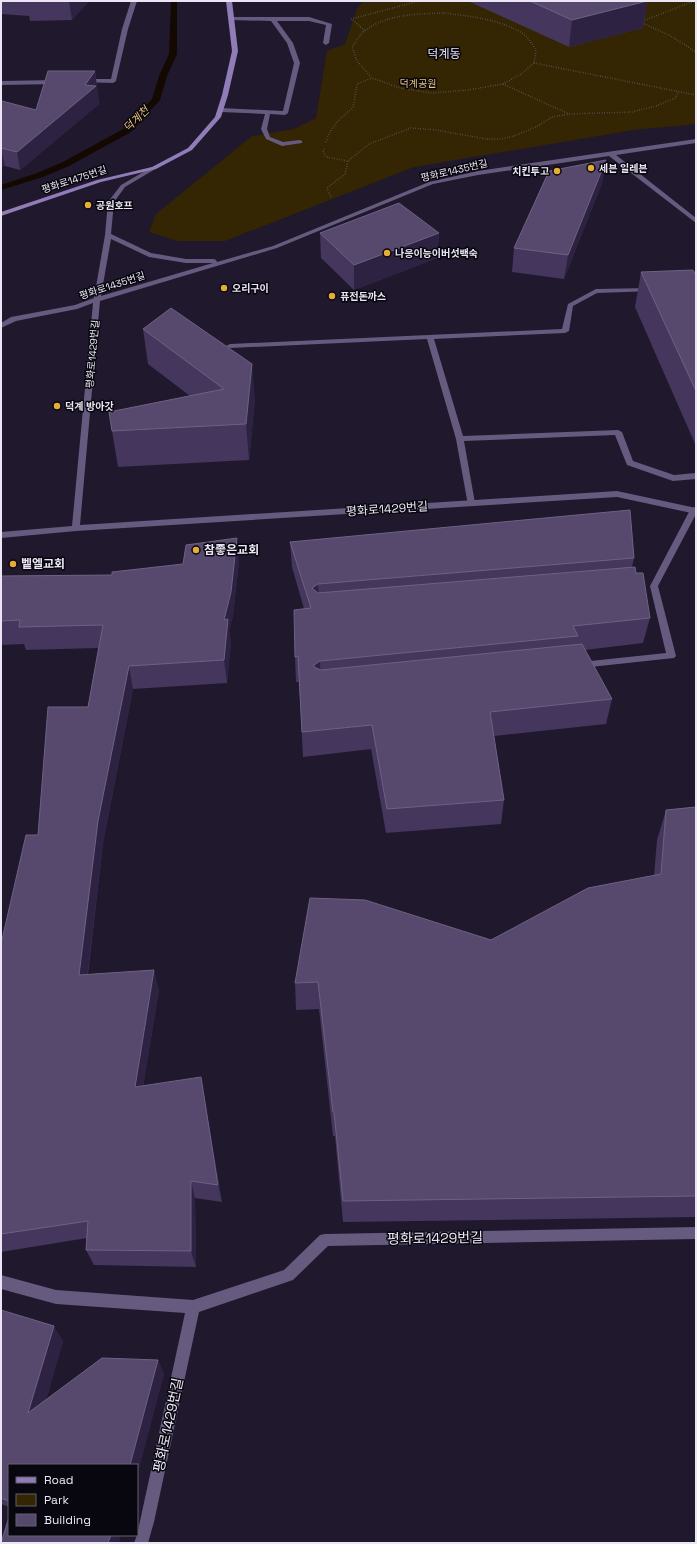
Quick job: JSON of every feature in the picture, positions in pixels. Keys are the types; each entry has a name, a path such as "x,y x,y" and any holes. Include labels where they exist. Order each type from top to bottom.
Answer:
{"street":[{"path":"73,81 113,81 125,29 134,1"},
{"name":"평화로1475번길","path":"97,299 108,234 111,202 123,186 190,149 218,118 235,51 228,1"},
{"path":"231,18 273,20 309,19 329,24 326,43"},
{"path":"221,110 285,113 296,63 290,43 273,20"},
{"path":"1,83 65,82"},
{"path":"268,112 264,129 268,138 282,144 300,142"},
{"name":"평화로1435번길","path":"1,326 14,319 77,307 97,299 275,247 431,183 478,173 696,141"},
{"path":"610,153 696,221"},
{"name":"평화로1475번길","path":"1,214 99,180 154,168"},
{"name":"평화로1435번길","path":"108,234 149,255 186,261 228,260"},
{"path":"230,346 564,331 570,305 596,291 656,290"},
{"name":"평화로1429번길","path":"76,528 97,299"},
{"path":"430,336 460,439 471,503"},
{"path":"460,439 618,432 630,463 673,478 696,476"},
{"name":"평화로1429번길","path":"1,535 76,528 617,494 695,511"},
{"path":"568,666 671,656 650,586 695,511"},
{"name":"평화로1429번길","path":"1,1282 56,1297 193,1307 288,1275 325,1240 696,1233"},
{"name":"평화로1429번길","path":"141,1543 147,1522 193,1307"}],"path":[{"path":"694,1 640,22 670,36 696,52"},
{"path":"416,14 456,14 497,23 524,34 536,50 534,63 521,74 503,84 468,90 432,93 400,88 372,78 357,61 352,47 364,31 386,20 416,14"},
{"path":"352,19 364,31"},
{"path":"534,63 696,95"},
{"path":"348,161 326,157 323,152 330,130 336,121 353,108 357,84 372,78"},
{"path":"503,84 569,114"},
{"path":"332,200 327,188 345,174 348,161 369,144 411,128 436,130 486,139 500,139 514,136 538,126 552,117 569,114 632,112 656,106 675,98 679,92"}],"green space":[{"name":"덕계공원","path":"363,1 696,1 696,124 634,130 414,167 225,241 177,241 149,232 156,214 252,136 294,129 316,118 327,51 345,44 357,9"}],"building":[{"path":"530,1 647,1 572,20"},
{"path":"48,71 95,71 85,85 96,86 17,152 1,148 1,102 36,110"},
{"path":"606,160 568,255 514,248 549,171"},
{"path":"399,203 439,233 354,265 320,233"},
{"path":"693,270 696,275 696,391 641,272"},
{"path":"171,308 252,364 246,424 112,431 109,412 224,389 143,329"},
{"path":"630,510 634,558 318,584 312,588 318,593 635,567 636,573 643,573 650,618 573,626 578,636 320,661 314,665 314,667 321,670 582,644 612,699 490,712 504,800 387,809 372,725 302,732 298,656 295,657 294,610 311,608 290,542"},
{"path":"237,538 231,592 224,620 228,619 224,660 129,666 98,821 79,975 154,970 135,1087 201,1077 218,1185 191,1181 191,1251 86,1250 88,1221 1,1234 1,944 26,835 38,835 48,707 88,707 103,625 19,627 20,620 1,621 1,576 112,575 112,572 183,564 186,545"},
{"path":"696,807 696,1196 343,1201 318,982 295,983 310,898 365,900 491,940 588,888 661,874 666,810"},
{"path":"1,1310 54,1326 28,1413 102,1358 158,1360 130,1464 8,1464 8,1501 1,1498"},
{"path":"8,1520 8,1536 111,1536 108,1543 1,1543"}],"waterway":[{"name":"덕계천","path":"1,188 40,175 66,164 128,130 156,100 163,76 173,54 174,1"}],"place":[{"name":"세븐 일레븐","path":"591,168"},
{"name":"치킨투고","path":"557,171"},
{"name":"공원호프","path":"88,205"},
{"name":"나응이능이버섯백숙","path":"387,253"},
{"name":"오리구이","path":"224,288"},
{"name":"퓨전돈까스","path":"332,296"},
{"name":"덕계 방아갓","path":"57,406"},
{"name":"참좋은교회","path":"196,550"},
{"name":"벹엘교회","path":"13,564"}],"district":[{"name":"덕계동","path":"444,54"}]}
